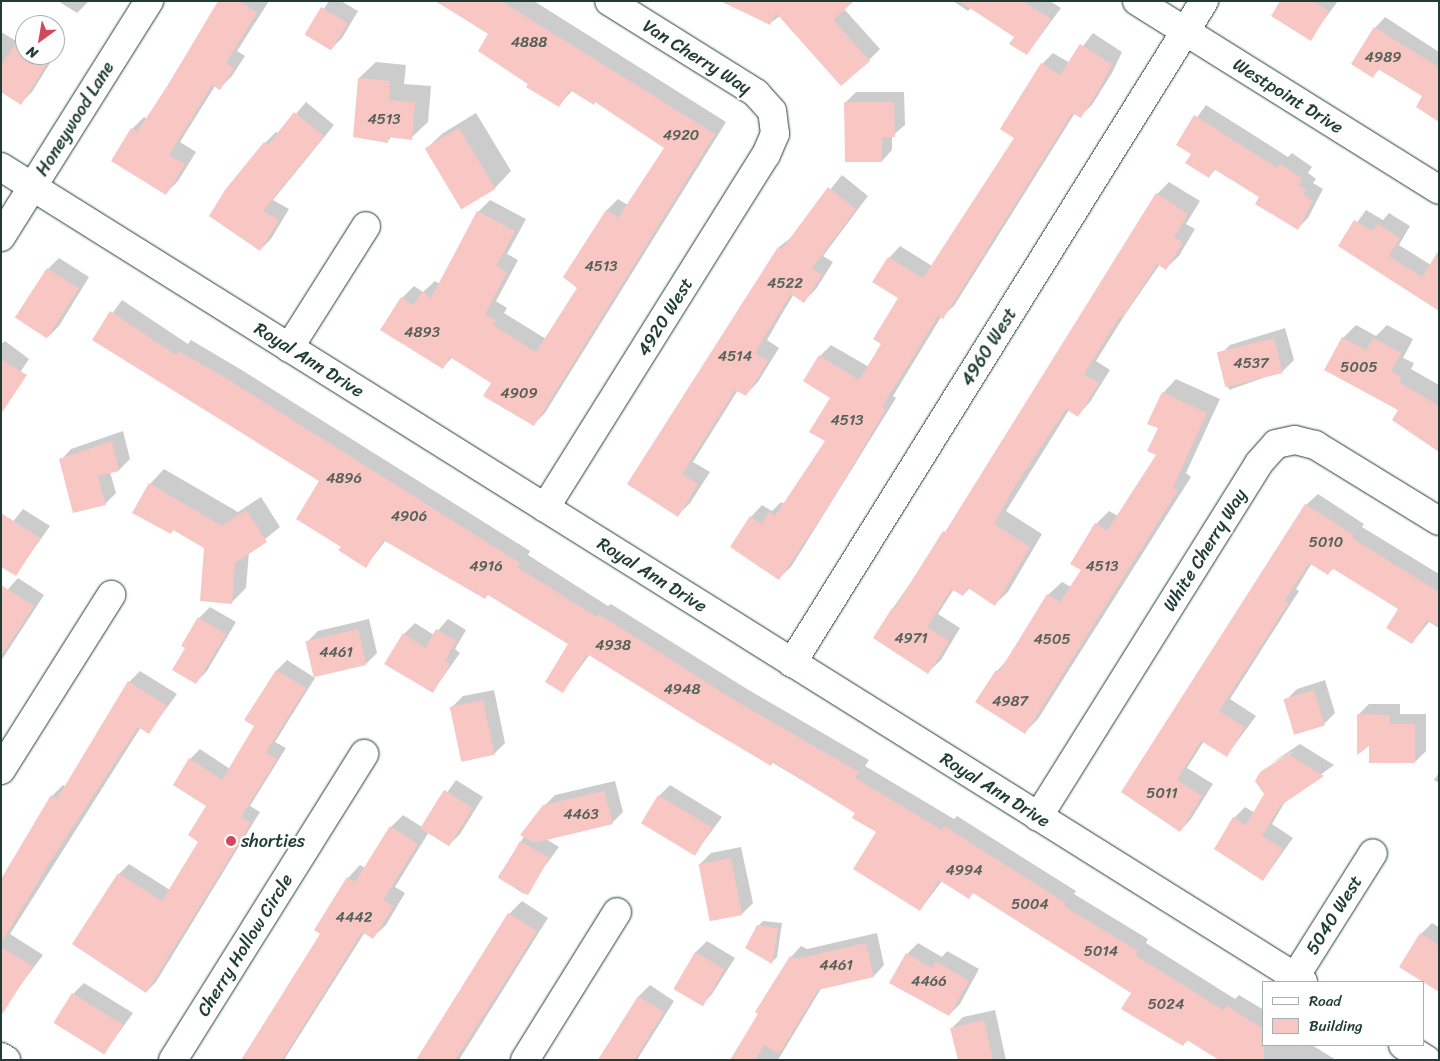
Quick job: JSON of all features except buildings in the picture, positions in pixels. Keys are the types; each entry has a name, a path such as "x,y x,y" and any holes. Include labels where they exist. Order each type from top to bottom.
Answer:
{"street":[{"name":"Honeywood Lane","path":"1,237 149,1"},
{"name":"Van Cherry Way","path":"609,1 756,93 772,111 775,122"},
{"name":"Westpoint Drive","path":"1137,1 1439,190"},
{"name":"4960 West","path":"792,662 1204,1"},
{"name":"4920 West","path":"545,508 766,155 775,122"},
{"name":"Royal Ann Drive","path":"1,167 1299,980"},
{"path":"289,348 366,226"},
{"name":"White Cherry Way","path":"1038,817 1259,463 1276,444 1295,440 1315,445 1439,522"},
{"path":"1,770 111,595"},
{"name":"Cherry Hollow Circle","path":"173,1060 364,754"},
{"name":"5040 West","path":"1299,980 1372,853"},
{"path":"525,1060 617,912"},
{"path":"1405,1046 1426,1060"},
{"path":"1,1056 6,1060"}],"place":[{"name":"shorties","path":"231,841"}]}
